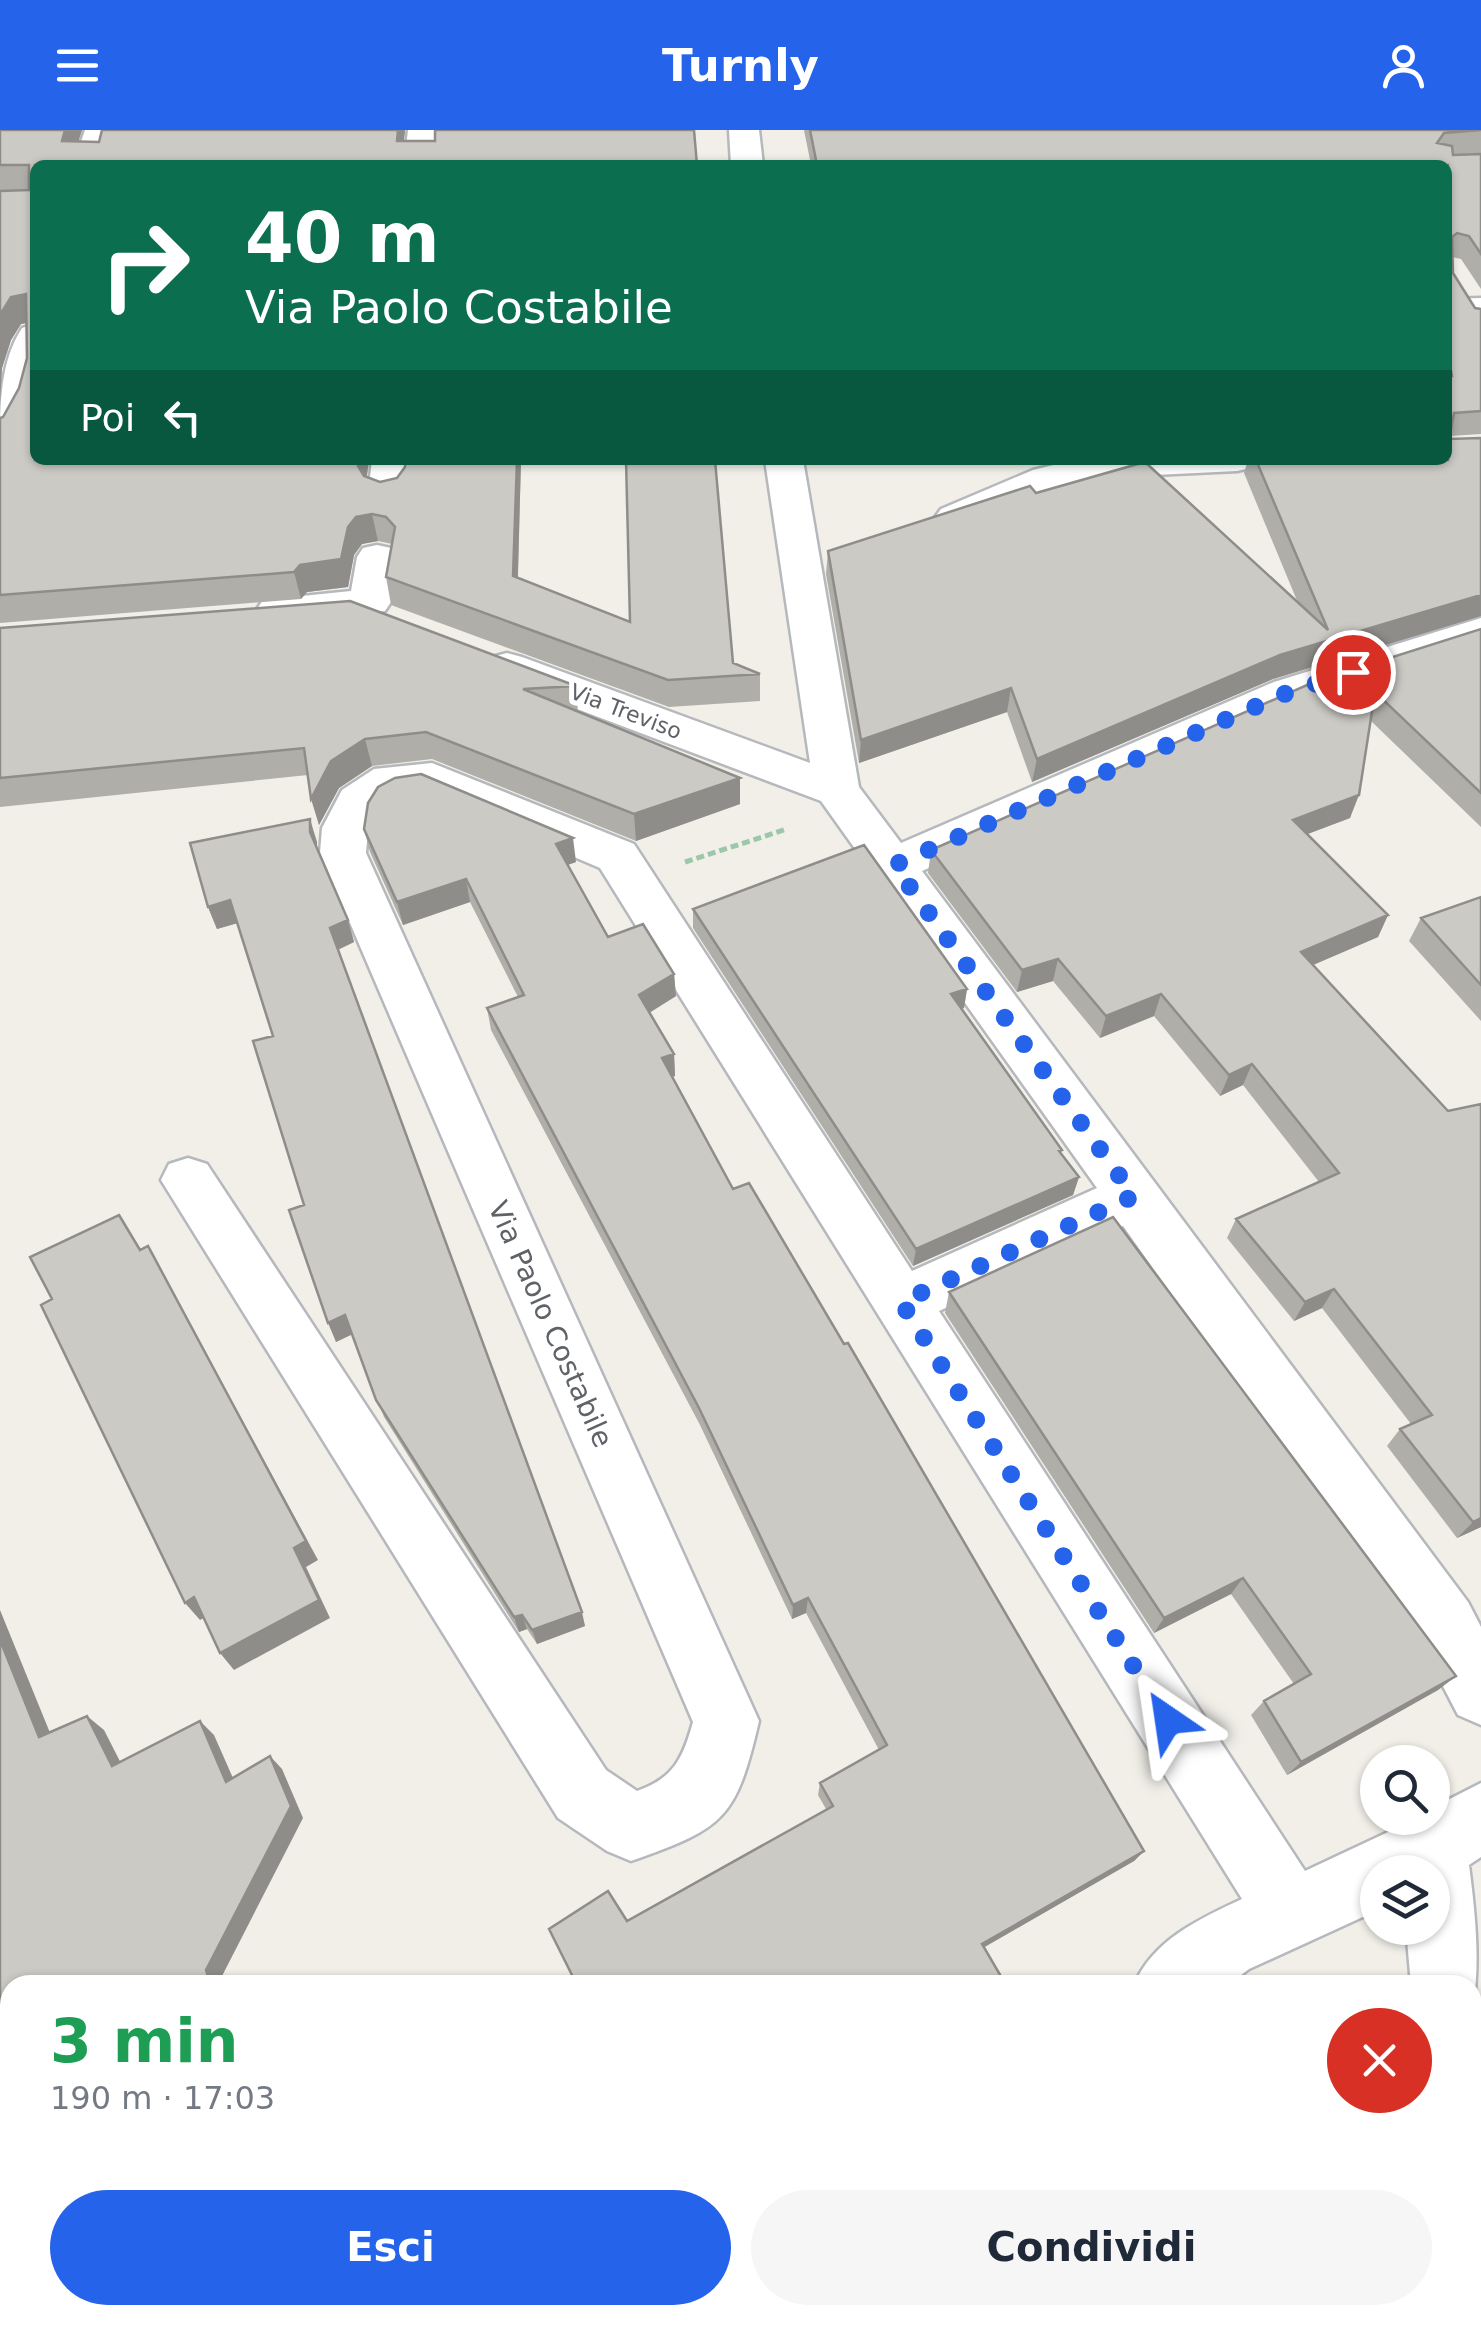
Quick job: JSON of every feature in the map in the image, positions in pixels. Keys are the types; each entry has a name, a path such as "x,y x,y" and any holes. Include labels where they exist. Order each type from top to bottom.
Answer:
{"street":[{"path":"91,160 100,130"},
{"path":"420,160 423,130"},
{"path":"744,130 746,160"},
{"path":"1452,278 1470,312"},
{"path":"0,316 30,313"},
{"path":"0,336 26,352 0,433"},
{"path":"786,465 820,559 844,799 1134,1196 1463,1613 1481,1692"},
{"path":"914,531 1046,478 1092,467 1133,465"},
{"path":"377,558 370,602 240,617 361,612 398,626"},
{"path":"894,865 1289,692 1481,631"},
{"name":"Via Treviso","path":"471,653 844,799"},
{"name":"Via Paolo Costabile","path":"188,1180 582,1794 631,1827 679,1811 711,1781 726,1721 344,853 345,828 358,801 390,780 432,778 617,856 1291,1913"},
{"path":"901,1302 1134,1196"},
{"path":"1183,1975 1224,1944 1418,1853 1446,1975"}],"path":[{"path":"632,880 844,799"}],"building":[{"path":"0,130 65,130 62,141 99,142 102,130 398,130 397,141 435,141 435,130 694,130 697,160 30,160 30,465 358,465 364,476 380,482 397,478 405,465 517,465 513,576 630,622 626,465 715,465 733,663 760,674 668,680 386,577 395,527 386,517 372,514 356,517 348,527 341,559 300,565 294,572 0,595 0,418 19,388 27,358 26,294 11,297 0,315 0,191 29,190 29,165 0,165"},
{"path":"810,130 1481,130 1444,133 1437,143 1452,146 1453,155 1481,154 1481,254 1469,236 1457,233 1452,237 1452,160 816,160"},
{"path":"1452,237 1453,273 1475,308 1481,309 1481,411 1454,413 1452,423"},
{"path":"1481,438 1481,595 1280,655 1037,759 1011,688 861,740 828,551 1030,486 1036,493 1134,465 1148,465 1328,630 1258,465 1452,465 1452,439"},
{"path":"350,601 576,686 523,689 740,778 634,814 426,732 365,739 331,761 311,799 304,748 0,778 0,628"},
{"path":"1481,629 1481,793 1375,692 1359,795 1293,820 1388,915 1301,952 1448,1111 1481,1104 1481,1518 1473,1522 1400,1429 1432,1415 1334,1289 1305,1302 1236,1219 1339,1173 1252,1064 1229,1075 1161,994 1106,1016 1058,959 1022,970 931,850 1314,682"},
{"path":"421,774 573,838 556,844 608,937 643,924 674,974 639,995 674,1054 662,1058 733,1189 749,1183 844,1344 848,1343 1144,1851 982,1944 1000,1975 572,1975 549,1929 608,1891 627,1921 833,1806 820,1783 887,1745 808,1598 793,1605 699,1408 487,1008 524,995 466,879 397,902 364,829 368,803 378,787 395,778"},
{"path":"310,819 310,832 348,920 330,928 582,1612 532,1630 522,1615 514,1617 376,1400 345,1315 328,1323 289,1210 304,1205 253,1041 273,1036 230,900 208,907 190,843"},
{"path":"864,845 967,989 951,994 1079,1177 916,1249 693,909"},
{"path":"1481,897 1481,985 1421,918"},
{"path":"119,1215 140,1250 148,1246 306,1541 294,1548 319,1600 220,1653 194,1597 185,1603 41,1305 52,1299 30,1257"},
{"path":"1113,1217 1456,1676 1301,1762 1264,1701 1311,1674 1243,1578 1164,1618 949,1292"},
{"path":"0,1640 39,1737 87,1716 112,1766 200,1721 226,1782 270,1756 291,1806 206,1970 208,1975 0,1975"}],"route":[{"path":"1168,1720 901,1302 1134,1196 894,865 1289,692 1353,672"}]}
